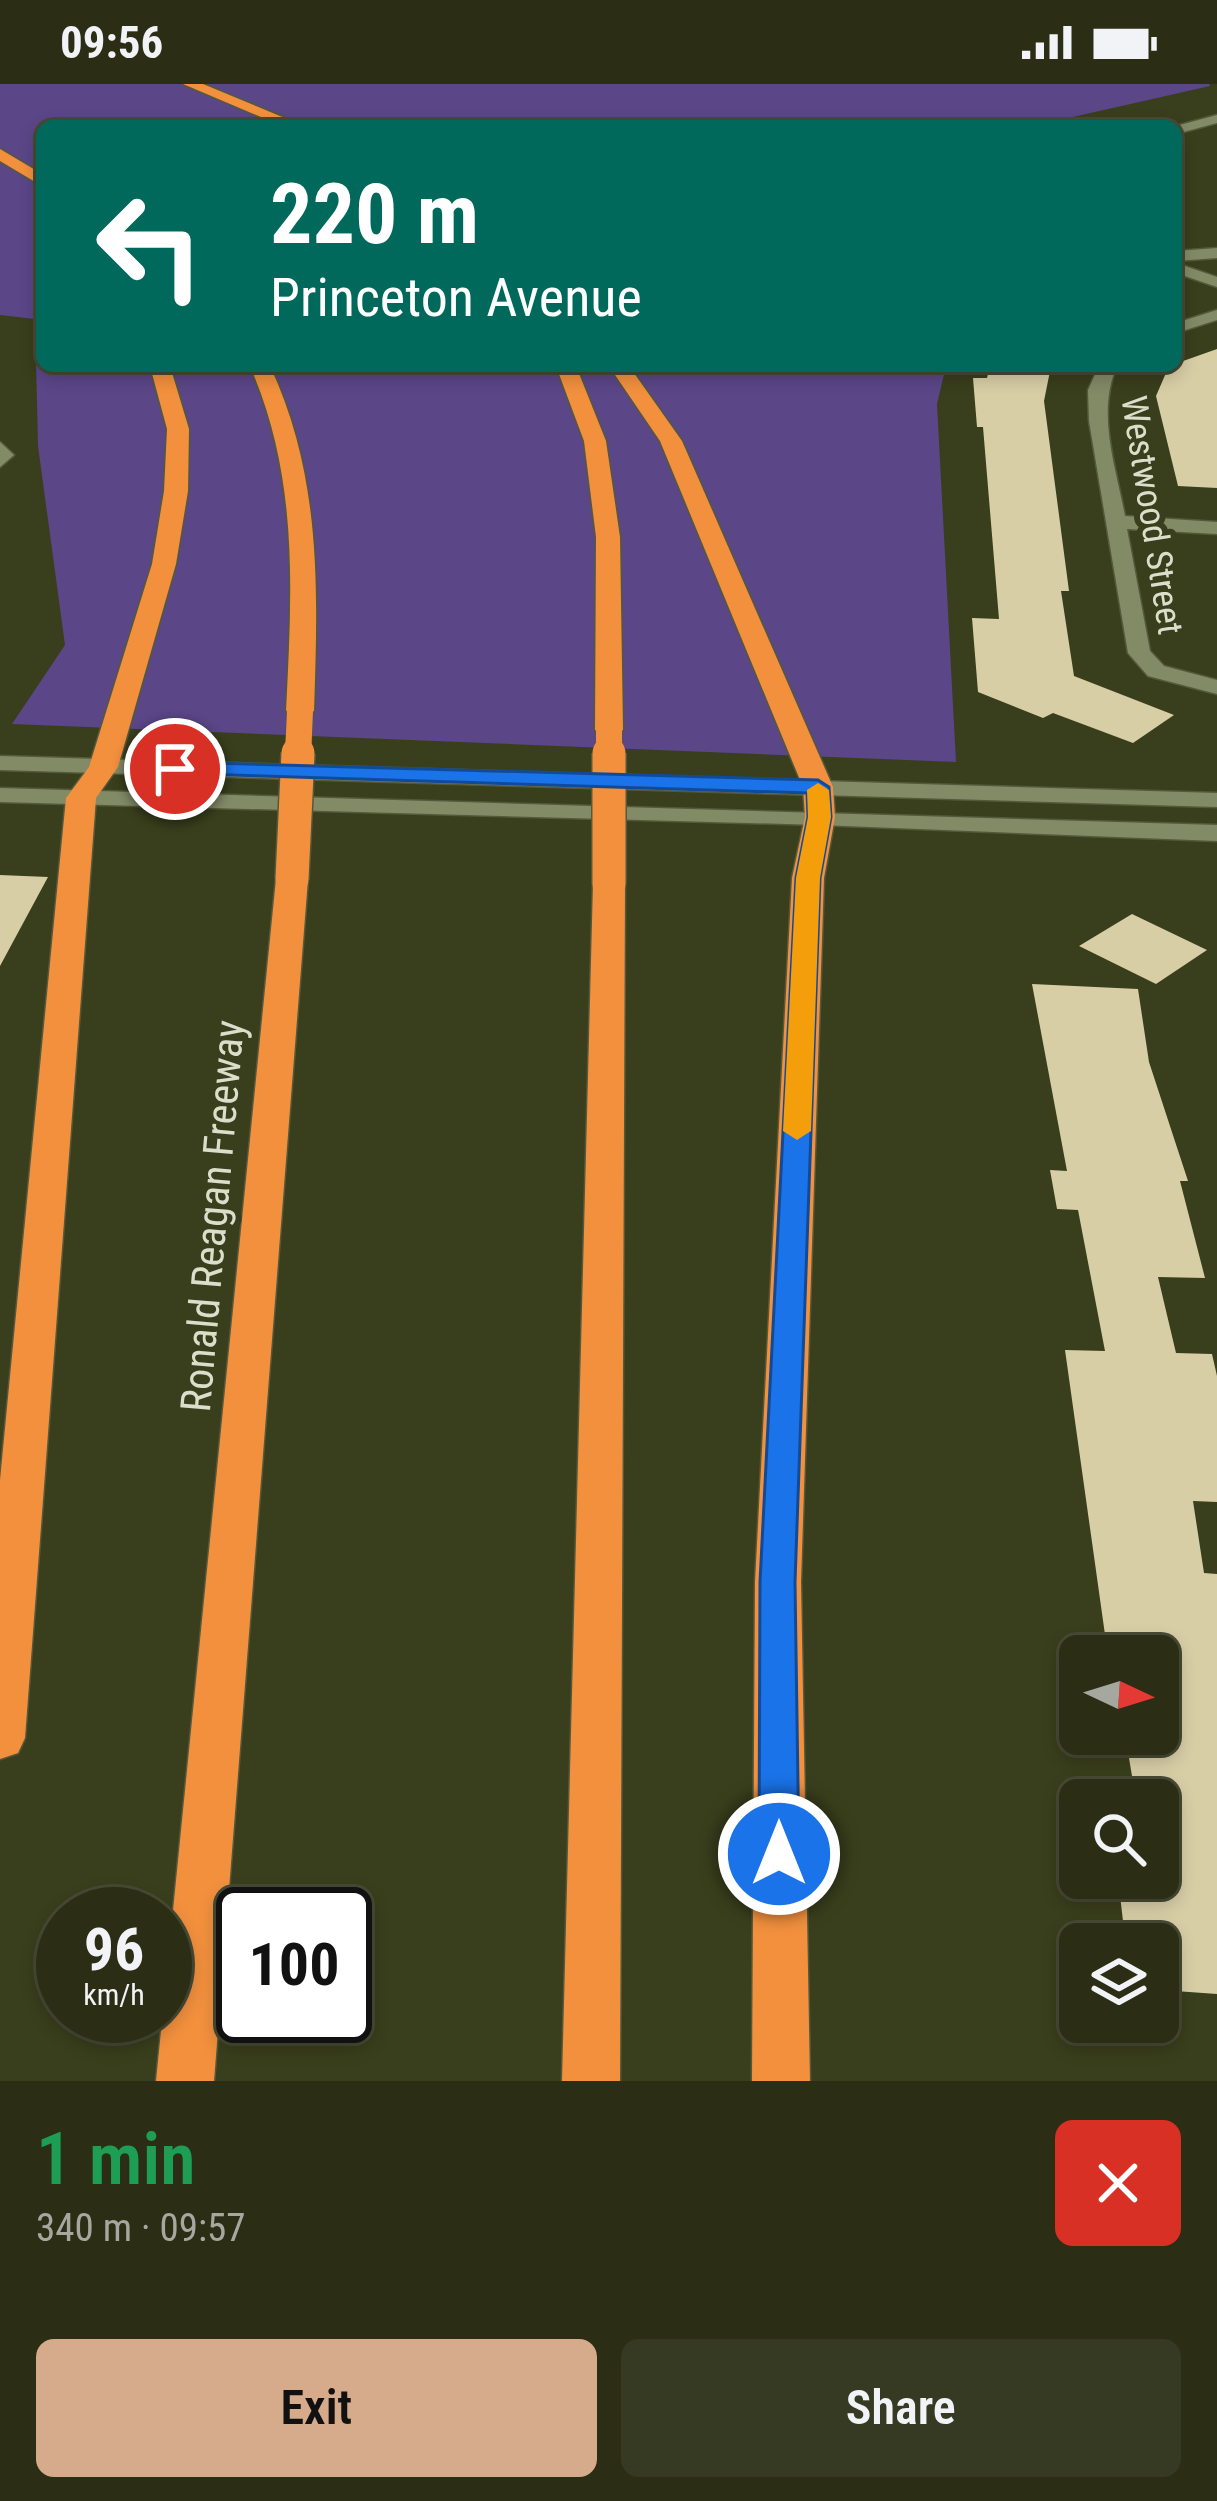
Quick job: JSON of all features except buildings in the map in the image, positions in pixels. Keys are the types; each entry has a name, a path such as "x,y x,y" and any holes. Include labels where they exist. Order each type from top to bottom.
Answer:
{"highway":[{"path":"190,84 281,120"},
{"path":"0,138 36,156"},
{"path":"0,154 36,177"},
{"path":"0,1738 92,782 164,564 176,491 178,428 162,372"},
{"name":"Ronald Reagan Freeway","path":"185,2081 292,879 301,711 305,535 288,423 263,372"},
{"path":"568,372 595,441 608,537 609,884 591,2081"},
{"path":"624,372 670,441 819,802 808,878 778,1582 781,2081"}],"street":[{"path":"1182,128 1217,119"},
{"path":"1182,256 1217,253"},
{"path":"1182,270 1217,281"},
{"path":"1182,326 1217,315"},
{"name":"Westwood Street","path":"1105,372 1097,390 1098,421 1139,653 1156,671 1217,687"},
{"path":"0,448 5,455 0,461"},
{"path":"1118,522 1217,528"},
{"path":"0,763 92,782 819,802 1217,833"},
{"path":"0,795 92,782 819,802 1217,800"}],"shaded area":[{"path":"0,84 1210,86 1060,120 36,120 36,361 35,319 0,315"},
{"path":"36,372 945,372 937,404 956,762 12,724 65,645 38,446"}],"slow traffic":[{"path":"797,1131 808,878 820,817 818,790"}],"route":[{"path":"175,769 818,787 820,817 808,878 778,1582 779,1854"}]}
